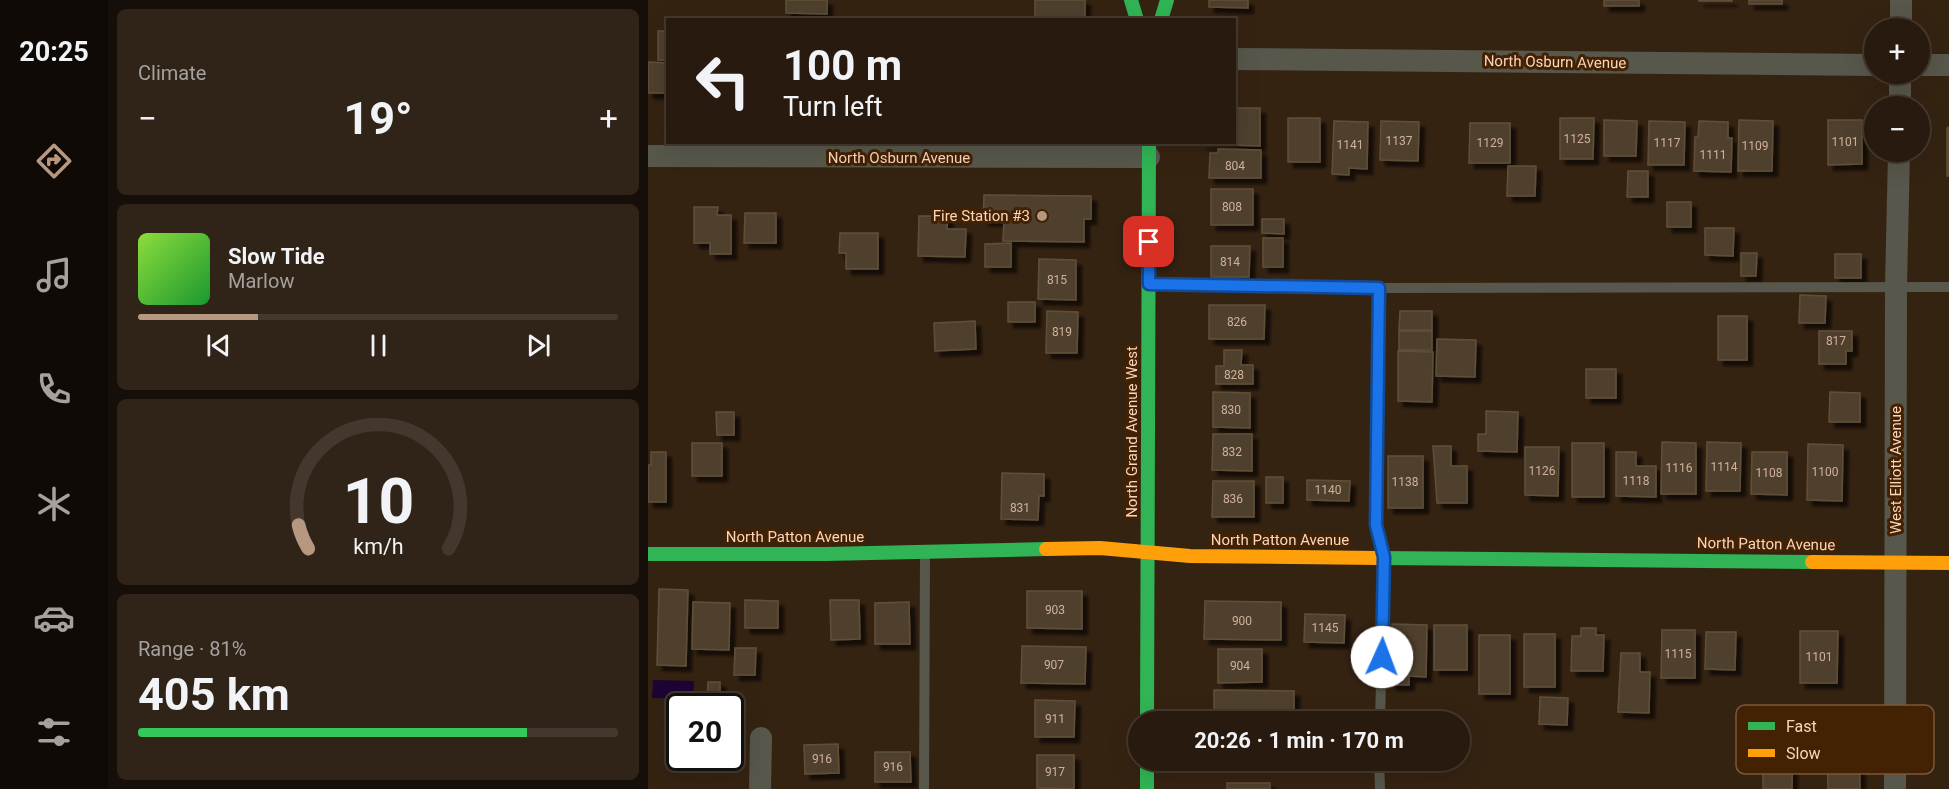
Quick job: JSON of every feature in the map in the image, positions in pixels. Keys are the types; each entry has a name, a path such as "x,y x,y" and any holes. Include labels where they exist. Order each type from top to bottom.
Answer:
{"street":[{"path":"1131,0 1136,18"},
{"path":"1162,18 1167,0"},
{"path":"1900,18 1901,0"},
{"name":"North Osburn Avenue","path":"1236,59 1864,64"},
{"path":"1930,64 1949,64"},
{"name":"North Osburn Avenue","path":"648,156 1149,150"},
{"name":"North Grand Avenue West","path":"1147,711 1149,150"},
{"name":"West Elliott Avenue","path":"1895,705 1896,286 1899,162"},
{"name":"North Patton Avenue","path":"648,554 1100,548 1196,556 1949,563"},
{"path":"760,738 760,789"},
{"path":"1147,771 1147,789"}],"lane":[{"path":"1149,284 1379,288 1949,287"},
{"path":"1379,288 1376,525 1384,557 1380,711"},
{"path":"924,789 925,552"},
{"path":"1379,771 1380,789"}],"shaded area":[{"path":"653,680 694,681 693,693 666,693 666,698 652,698"}],"building":[{"path":"786,0 827,0 827,14 786,13"},
{"path":"1035,0 1085,0 1085,18 1035,18"},
{"path":"1209,0 1248,0 1248,8 1209,7"},
{"path":"1604,0 1639,0 1639,6 1604,6"},
{"path":"1732,0 1732,1 1699,1"},
{"path":"1749,0 1782,0 1782,4 1749,4"},
{"path":"658,31 666,31 666,60 658,60"},
{"path":"648,62 666,63 666,93 648,93"},
{"path":"1236,108 1260,108 1260,146 1200,144 1236,144"},
{"path":"1288,118 1320,118 1320,162 1288,162"},
{"path":"1560,118 1594,118 1593,159 1560,159"},
{"path":"1604,120 1637,121 1636,156 1604,156"},
{"path":"1739,120 1773,121 1772,171 1738,171"},
{"path":"1828,120 1862,120 1862,164 1828,165"},
{"path":"1334,121 1368,122 1367,169 1349,168 1349,175 1332,174"},
{"path":"1381,121 1419,122 1418,161 1380,160"},
{"path":"1649,121 1685,122 1684,165 1648,165"},
{"path":"1699,121 1728,122 1728,138 1732,138 1731,172 1694,171 1695,137 1698,137"},
{"path":"1470,123 1510,123 1510,163 1469,163"},
{"path":"1949,127 1949,176 1947,176 1947,128"},
{"path":"1218,149 1261,150 1261,178 1209,178 1210,153 1218,153"},
{"path":"1508,166 1536,166 1535,196 1507,196"},
{"path":"1628,171 1648,171 1648,197 1627,197"},
{"path":"1211,189 1253,189 1253,225 1211,225"},
{"path":"984,195 1091,196 1091,219 1084,219 1084,242 1003,241 1004,221 983,220"},
{"path":"1667,202 1691,202 1691,227 1667,227"},
{"path":"694,207 718,207 717,215 731,215 731,254 710,254 710,243 694,243"},
{"path":"745,213 776,213 776,243 744,243"},
{"path":"919,216 948,216 947,229 966,229 965,257 918,256"},
{"path":"1262,219 1284,219 1284,234 1262,233"},
{"path":"1705,228 1734,228 1733,256 1705,255"},
{"path":"840,233 878,233 878,269 846,269 846,253 839,253"},
{"path":"1263,238 1283,238 1283,267 1263,267"},
{"path":"1011,243 1011,267 985,267 985,244"},
{"path":"1211,246 1250,246 1249,277 1211,277"},
{"path":"1741,253 1757,253 1756,276 1741,276"},
{"path":"1835,254 1861,254 1861,278 1835,278"},
{"path":"1039,259 1076,260 1076,300 1038,299"},
{"path":"1800,295 1826,296 1825,323 1799,323"},
{"path":"1008,302 1035,302 1035,322 1008,322"},
{"path":"1209,305 1265,305 1264,339 1209,339"},
{"path":"1047,311 1078,312 1077,353 1046,353"},
{"path":"1400,311 1432,311 1432,330 1399,330"},
{"path":"1718,316 1747,316 1747,360 1718,360"},
{"path":"975,321 976,349 935,351 934,323"},
{"path":"1399,331 1432,331 1432,350 1399,350"},
{"path":"1819,331 1852,331 1852,351 1846,351 1846,364 1819,364"},
{"path":"1437,339 1476,340 1475,377 1436,376"},
{"path":"1224,350 1242,350 1241,365 1253,365 1253,384 1216,384 1216,366 1224,366"},
{"path":"1398,351 1433,352 1432,402 1398,401"},
{"path":"1586,369 1616,369 1616,398 1586,398"},
{"path":"1213,392 1250,393 1250,428 1213,427"},
{"path":"1830,392 1860,393 1860,422 1829,422"},
{"path":"1486,411 1518,412 1517,452 1478,451 1478,434 1486,434"},
{"path":"716,412 734,412 734,435 717,435"},
{"path":"1213,434 1252,434 1252,471 1212,470"},
{"path":"1662,442 1696,443 1696,494 1661,494"},
{"path":"1707,442 1741,443 1740,491 1706,491"},
{"path":"692,443 722,443 722,476 692,476"},
{"path":"1572,443 1604,443 1604,497 1572,497"},
{"path":"1808,444 1843,445 1842,501 1807,500"},
{"path":"1433,446 1451,446 1451,466 1467,466 1467,503 1437,503"},
{"path":"1525,447 1559,447 1558,496 1525,495"},
{"path":"651,452 666,452 666,502 648,502 648,465 651,465"},
{"path":"1616,452 1636,452 1636,466 1656,466 1656,497 1616,496"},
{"path":"1752,452 1787,452 1787,495 1751,494"},
{"path":"1388,456 1423,456 1423,508 1388,508"},
{"path":"1002,473 1044,474 1044,496 1039,496 1038,520 1001,519"},
{"path":"1266,477 1283,477 1283,503 1266,503"},
{"path":"1307,480 1350,481 1349,501 1307,500"},
{"path":"1213,481 1254,481 1254,517 1212,517"},
{"path":"659,589 688,590 686,666 657,665"},
{"path":"1027,591 1082,591 1082,629 1027,628"},
{"path":"745,600 778,601 778,628 745,628"},
{"path":"830,600 859,600 860,639 831,640"},
{"path":"1205,601 1281,602 1281,640 1204,639"},
{"path":"693,602 730,603 729,650 692,649"},
{"path":"909,602 910,644 875,644 875,603"},
{"path":"1305,614 1345,615 1344,643 1304,642"},
{"path":"1392,624 1427,625 1426,677 1409,676 1409,685 1391,685"},
{"path":"1434,625 1467,625 1467,670 1434,670"},
{"path":"1581,628 1596,628 1596,635 1604,635 1603,671 1571,671 1572,636 1581,636"},
{"path":"1662,630 1695,630 1695,678 1661,678"},
{"path":"1800,631 1838,631 1837,683 1800,683"},
{"path":"1706,632 1736,632 1735,670 1705,669"},
{"path":"1524,634 1555,634 1555,687 1524,687"},
{"path":"1479,635 1510,635 1510,694 1479,694"},
{"path":"1022,646 1086,647 1085,684 1021,683"},
{"path":"735,648 756,648 755,675 734,675"},
{"path":"1218,649 1262,649 1262,682 1218,683"},
{"path":"1621,653 1640,653 1640,672 1650,672 1649,713 1618,712"},
{"path":"708,682 720,682 720,693 707,693"},
{"path":"1214,690 1294,691 1294,711 1214,711"},
{"path":"1540,697 1568,698 1567,725 1539,724"},
{"path":"1035,700 1075,701 1074,737 1035,737"},
{"path":"838,744 839,773 805,774 804,745"},
{"path":"875,752 910,752 911,782 875,782"},
{"path":"1037,755 1074,755 1074,789 1037,788"},
{"path":"1763,774 1792,774 1792,789 1763,789"},
{"path":"1828,774 1860,774 1860,789 1828,789"},
{"path":"1227,783 1270,783 1270,789 1227,789"}],"traffic: fast":[{"path":"1131,0 1136,18"},
{"path":"1162,18 1167,0"},
{"path":"1147,711 1149,144"},
{"path":"648,554 826,554 1046,549"},
{"path":"1379,558 1812,562"},
{"path":"1147,771 1147,789"}],"traffic: slow":[{"path":"1046,549 1100,548 1190,556 1379,558"},
{"path":"1812,562 1949,563"}],"place":[{"name":"Fire Station #3","path":"1042,216"}],"route":[{"path":"1149,242 1149,284 1379,288 1376,525 1384,557 1382,657"}]}
